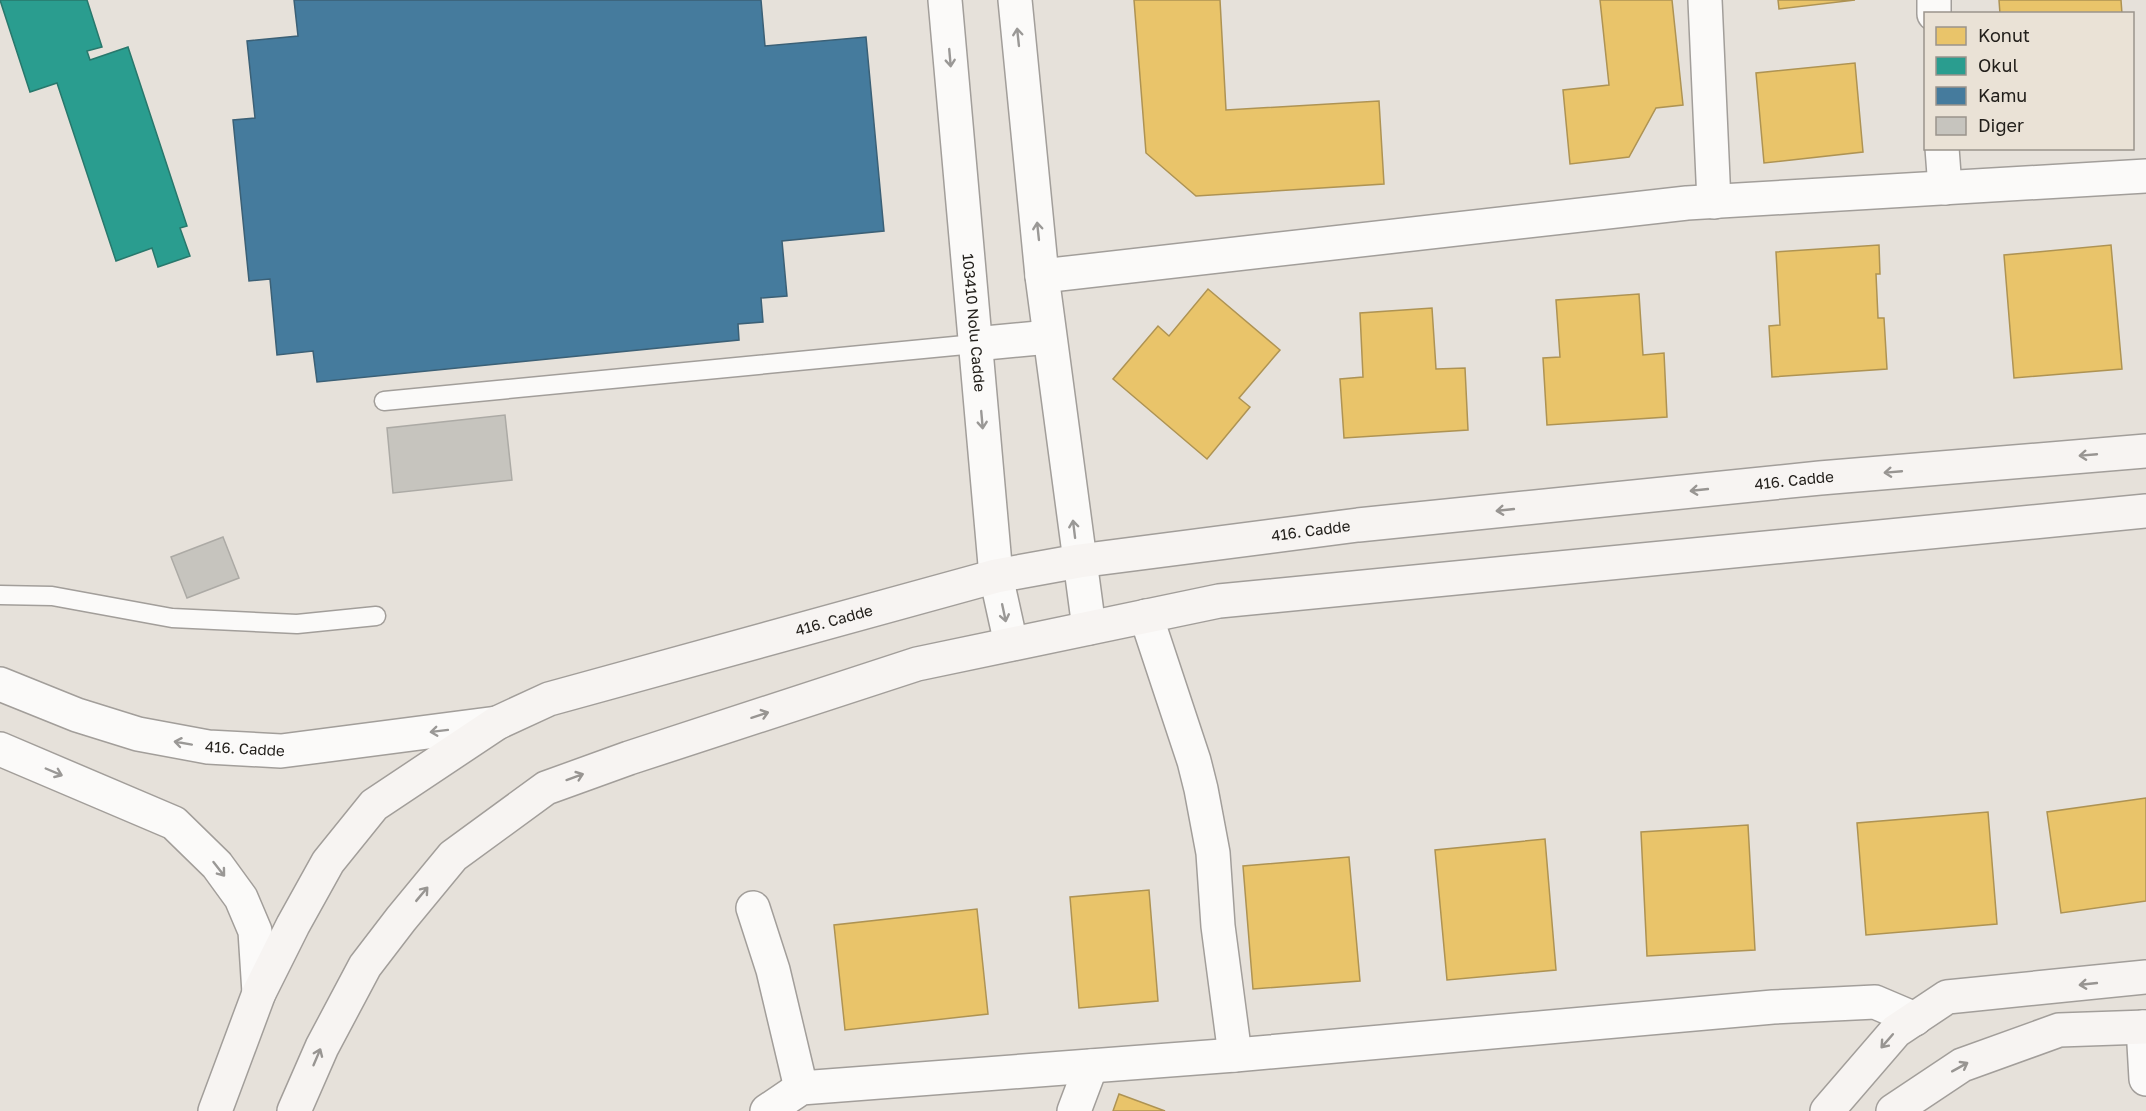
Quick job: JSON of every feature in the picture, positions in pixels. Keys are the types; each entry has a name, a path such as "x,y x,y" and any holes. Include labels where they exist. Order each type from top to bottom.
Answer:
{"main road":[{"name":"416. Cadde","path":"215,1111 259,993 328,862 374,806 497,723 549,699 996,576 1079,561 1418,519 1820,478 2146,451"},
{"path":"294,1111 322,1047 365,966 401,919 453,856 546,788 630,758 917,664 1219,601 2146,511"},
{"path":"1827,1111 1896,1031 1947,997 2146,978"},
{"path":"1893,1111 1926,1100 1962,1065 2059,1030 2145,1027"}],"street":[{"name":"103410 Nolu Cadde","path":"945,0 996,576 1011,644"},
{"path":"1015,0 1049,337 1089,628"},
{"path":"1705,0 1714,202"},
{"path":"1942,150 1945,188"},
{"path":"1042,276 1664,206 2146,176"},
{"path":"975,344 1049,337"},
{"path":"1146,616 1188,740 1201,789 1213,853 1218,926 1235,1055"},
{"name":"416. Cadde","path":"0,684 77,715 138,734 208,747 281,751 497,723"},
{"path":"0,749 174,823 217,865 241,898 255,930 259,993"},
{"path":"753,908 773,970 801,1088"},
{"path":"767,1111 801,1088 1235,1055 1773,1007 1875,1002 1915,1019"},
{"path":"2145,1027 2146,1079"},
{"path":"1074,1111 1091,1066"}],"lane":[{"path":"384,401 975,344"},
{"path":"0,595 52,596 172,618 297,624 376,616"}],"building: Konut":[{"path":"1134,0 1220,0 1226,110 1379,101 1384,184 1196,196 1146,153"},
{"path":"1600,0 1672,0 1683,105 1656,108 1629,157 1570,164 1563,90 1609,85"},
{"path":"1778,0 1855,0 1779,9"},
{"path":"1999,0 2121,0 2122,12 2000,12"},
{"path":"1855,63 1863,152 1764,163 1756,73"},
{"path":"1879,245 1880,274 1876,274 1878,318 1884,318 1887,369 1772,377 1769,326 1780,325 1776,252"},
{"path":"2111,245 2122,369 2014,378 2004,255"},
{"path":"1208,289 1280,350 1239,398 1250,407 1207,459 1113,379 1158,326 1169,336"},
{"path":"1639,294 1643,355 1664,353 1667,417 1547,425 1543,358 1560,357 1556,300"},
{"path":"1432,308 1436,369 1465,368 1468,430 1344,438 1340,379 1363,377 1360,313"},
{"path":"2146,798 2146,901 2061,913 2047,812"},
{"path":"1988,812 1997,924 1866,935 1857,823"},
{"path":"1748,825 1755,950 1647,956 1641,832"},
{"path":"1545,839 1556,970 1447,980 1435,850"},
{"path":"1349,857 1360,981 1253,989 1243,866"},
{"path":"1149,890 1158,1001 1079,1008 1070,897"},
{"path":"977,909 988,1014 845,1030 834,925"},
{"path":"1119,1094 1165,1111 1113,1111"}],"building: Okul":[{"path":"0,0 87,0 102,47 87,51 90,60 128,47 187,226 180,228 190,256 158,267 152,248 116,261 57,83 30,92"}],"building: Kamu":[{"path":"294,0 761,0 765,46 866,37 884,231 782,241 787,296 761,298 763,322 738,324 739,340 317,382 313,351 277,355 270,279 249,281 233,120 255,118 247,41 298,36"}],"building: Diğer":[{"path":"505,415 512,480 393,493 387,428"},
{"path":"223,537 239,578 187,598 171,557"}]}
